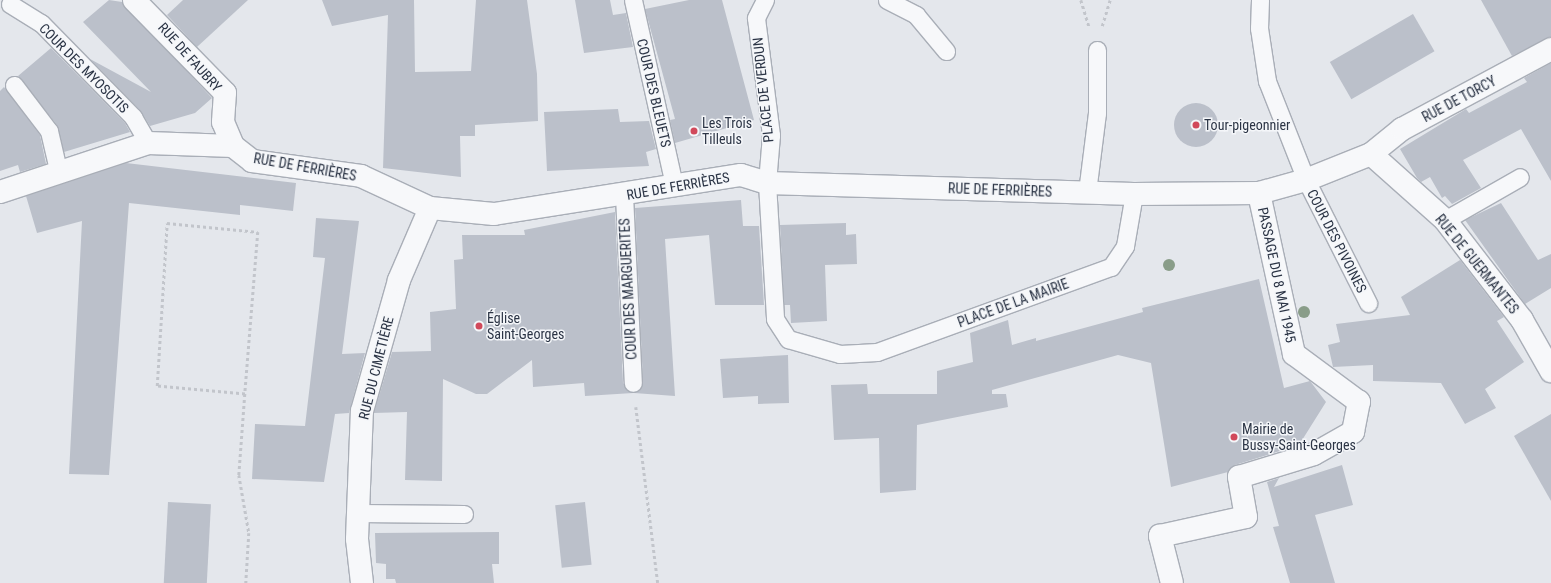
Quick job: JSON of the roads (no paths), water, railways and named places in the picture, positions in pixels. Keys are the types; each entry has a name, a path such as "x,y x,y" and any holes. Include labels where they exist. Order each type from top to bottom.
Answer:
{"street":[{"name":"RUE DE FAUBRY","path":"134,0 225,93 223,122 233,146"},
{"name":"RUE DE TORCY","path":"1371,154 1402,129 1551,50"},
{"path":"0,192 148,144 233,146"},
{"name":"RUE DE FERRIÈRES","path":"233,146 252,161 361,176 430,208 494,214 624,195 674,185 741,175 767,183 1134,194 1259,193 1306,180 1371,154"},
{"name":"RUE DE GUERMANTES","path":"1371,154 1445,220 1522,320 1551,371"},
{"name":"PASSAGE DU 8 MAI 1945","path":"1172,583 1160,536 1246,517 1239,477 1314,454 1353,432 1359,402 1294,354 1259,193"},
{"name":"RUE DU CIMETIÈRE","path":"362,583 358,513 362,412 399,280 430,208"}],"lane":[{"name":"COUR DES BLEUETS","path":"633,0 674,185"},
{"name":"PLACE DE VERDUN","path":"765,0 756,18 771,135 767,183 775,320 788,340 840,354"},
{"path":"887,0 916,15 946,51"},
{"name":"COUR DES PIVOINES","path":"1260,0 1259,28 1267,81 1306,180 1368,303"},
{"name":"COUR DES MYOSOTIS","path":"10,4 41,23 132,117 148,144"},
{"path":"1087,192 1097,113 1097,50"},
{"path":"14,85 50,131 59,174"},
{"path":"1445,220 1520,177"},
{"name":"PLACE DE LA MAIRIE","path":"840,354 877,352 1111,267 1125,246 1134,194"},
{"name":"COUR DES MARGUERITES","path":"624,195 633,383"},
{"path":"358,513 464,514"}],"place":[{"name":"Tour-pigeonnier","path":"1196,125"},
{"name":"Les Trois Tilleuls","path":"694,131"},
{"name":"Église Saint-Georges","path":"479,326"},
{"name":"Mairie de Bussy-Saint-Georges","path":"1234,437"}]}
